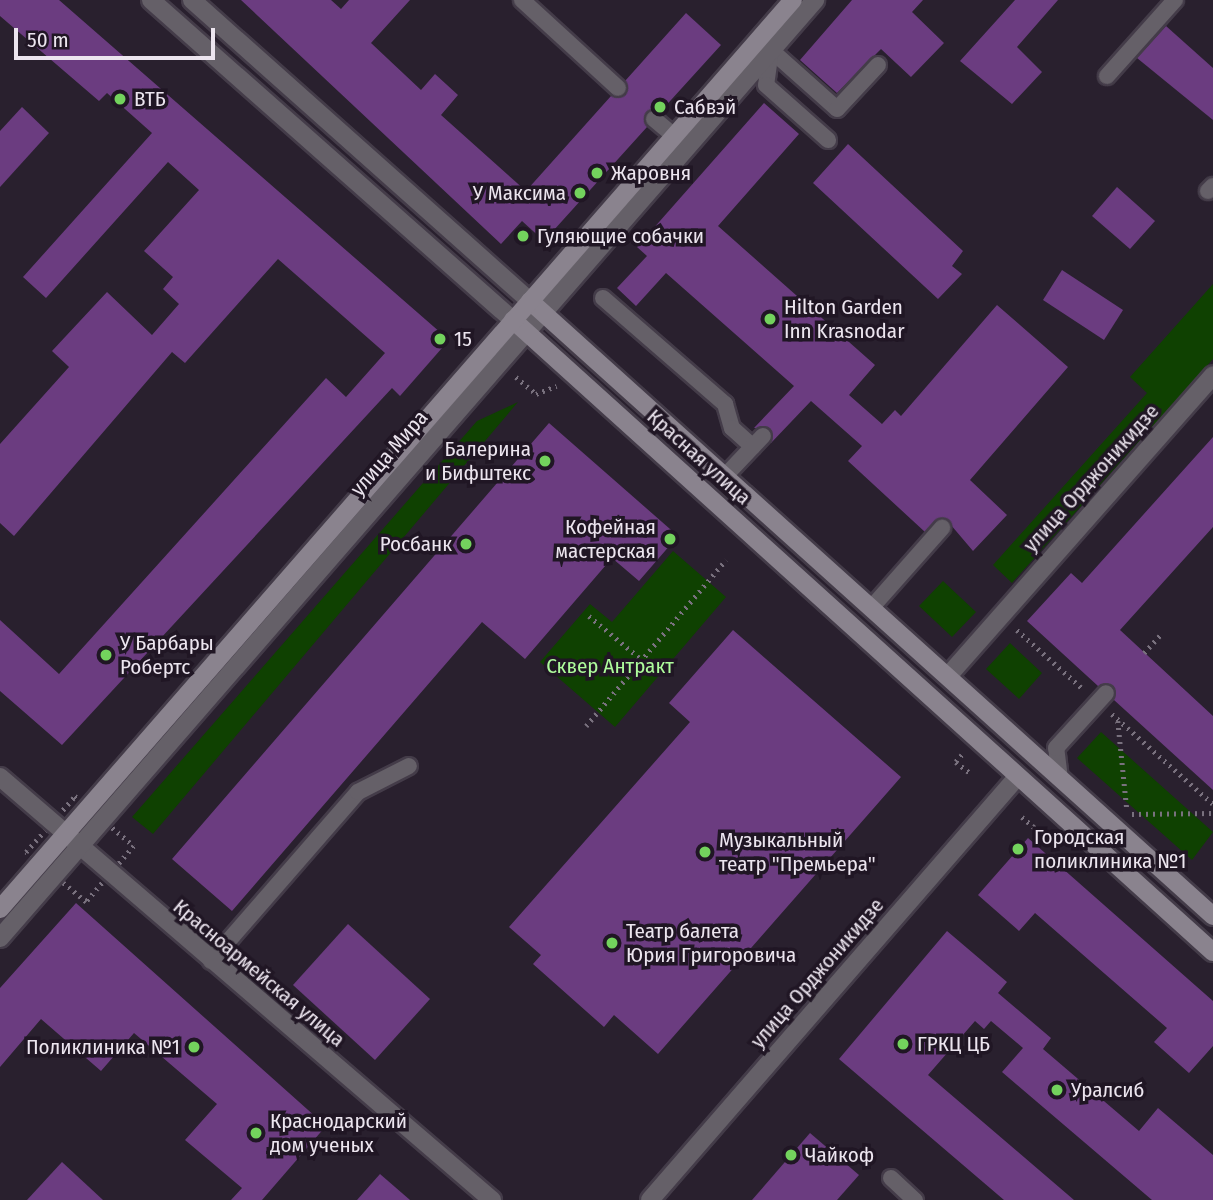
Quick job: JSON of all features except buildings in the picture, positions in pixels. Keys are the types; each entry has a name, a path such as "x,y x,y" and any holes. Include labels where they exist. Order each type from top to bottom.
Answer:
{"main road":[{"name":"улица Мира","path":"0,909 535,306 674,136 765,45 793,0"},
{"name":"Красная улица","path":"535,306 1213,916"},
{"name":"Красная улица","path":"518,325 1213,952"}],"street":[{"name":"Красная улица","path":"151,0 518,325"},
{"name":"Красная улица","path":"192,0 535,306"},
{"name":"улица Мира","path":"535,306 765,45 815,0"},
{"name":"улица Мира","path":"0,938 518,325"},
{"name":"улица Орджоникидзе","path":"948,676 1213,375"},
{"name":"улица Орджоникидзе","path":"650,1200 1018,776"},
{"name":"Красноармейская улица","path":"0,777 78,848 492,1200"}],"lane":[{"path":"522,0 618,89"},
{"path":"1107,76 1175,0"},
{"path":"765,45 837,109 878,65"},
{"path":"765,45 765,85 828,140"},
{"path":"653,119 674,136"},
{"path":"603,298 725,404 732,428 758,441 725,476"},
{"path":"872,607 942,528"},
{"path":"1060,779 1056,748 1106,693"},
{"path":"211,961 358,792 409,766"},
{"path":"891,1178 915,1200"}],"path":[{"path":"536,394 577,378"},
{"path":"586,726 726,560"},
{"path":"589,616 641,659"},
{"path":"1144,653 1162,633"},
{"path":"1118,720 1127,814 1213,813"},
{"path":"956,762 970,773"},
{"path":"1022,817 1034,827"}],"green space":[{"path":"1213,284 1213,359 1012,583 993,565 1147,393 1130,377"},
{"path":"518,402 153,834 132,817 477,421"},
{"name":"Сквер Антракт","path":"673,551 726,597 615,727 540,662 590,604 612,622"},
{"path":"943,581 976,612 952,637 919,606"},
{"path":"1010,643 1042,673 1019,699 986,669"},
{"path":"1101,732 1213,832 1192,860 1077,758"}],"place":[{"name":"ВТБ","path":"120,99"},
{"name":"Сабвэй","path":"660,107"},
{"name":"Жаровня","path":"597,173"},
{"name":"У Максима","path":"580,193"},
{"name":"Гуляющие собачки","path":"523,236"},
{"name":"Hilton Garden Inn Krasnodar","path":"770,319"},
{"name":"15","path":"440,339"},
{"name":"Балерина и Бифштекс","path":"545,461"},
{"name":"Кофейная мастерская","path":"670,539"},
{"name":"Росбанк","path":"466,544"},
{"name":"У Барбары Робертс","path":"106,655"},
{"name":"Городская поликлиника №1","path":"1018,849"},
{"name":"Музыкальный театр \"Премьера\"","path":"705,852"},
{"name":"Театр балета Юрия Григоровича","path":"612,943"},
{"name":"ГРКЦ ЦБ","path":"903,1044"},
{"name":"Поликлиника №1","path":"194,1047"},
{"name":"Уралсиб","path":"1057,1090"},
{"name":"Краснодарский дом ученых","path":"256,1133"},
{"name":"Чайкоф","path":"791,1155"}]}
